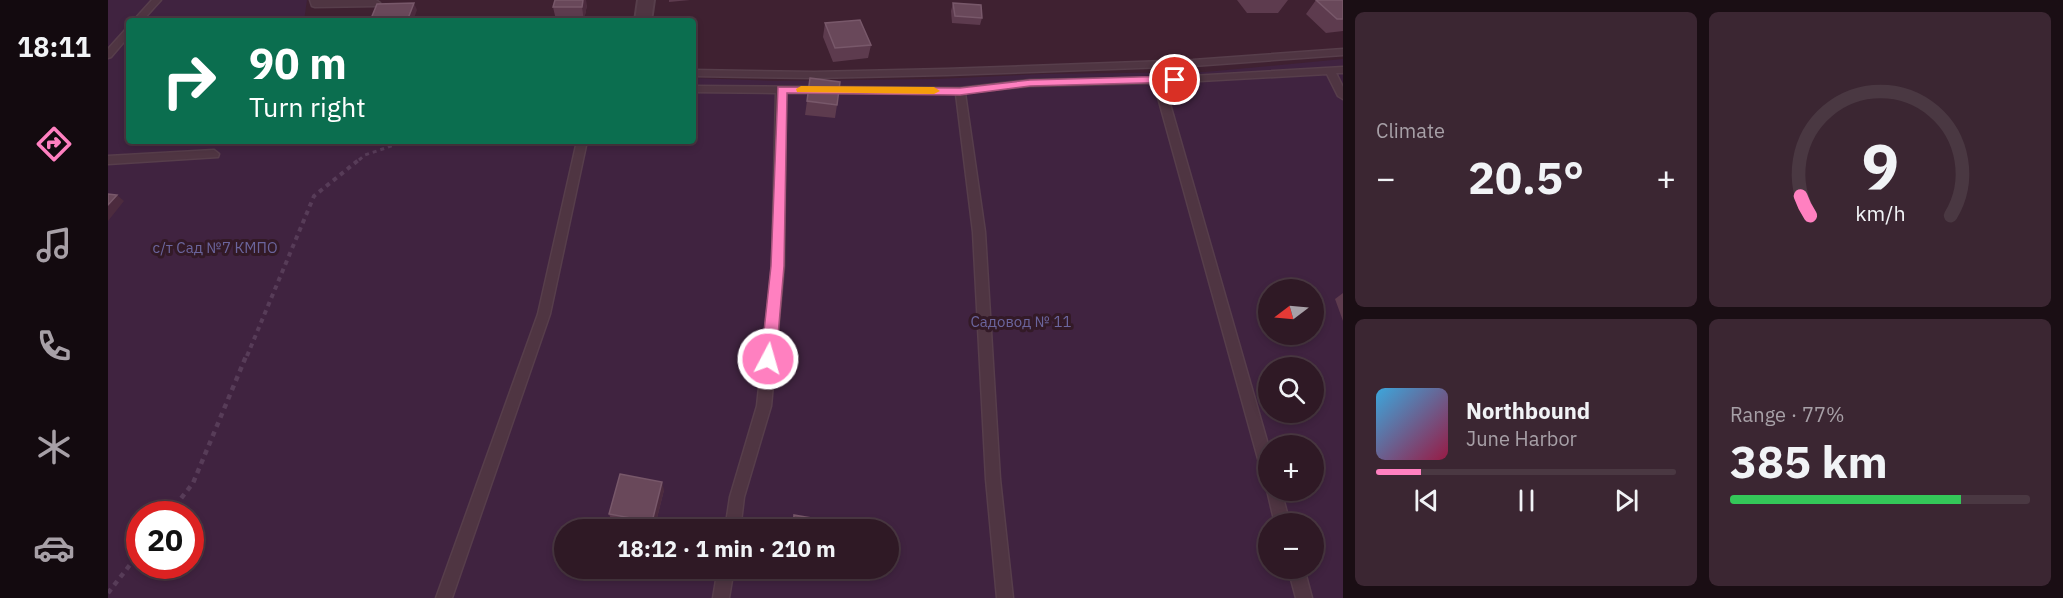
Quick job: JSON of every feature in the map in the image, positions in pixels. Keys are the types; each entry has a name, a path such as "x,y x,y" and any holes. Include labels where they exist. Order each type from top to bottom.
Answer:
{"street":[{"path":"644,18 646,0"}],"lane":[{"path":"141,18 157,0"},
{"path":"314,0 315,4 332,5 376,3"},
{"path":"108,56 126,35"},
{"path":"696,73 814,75 946,72 1100,64 1193,63 1343,52"},
{"path":"696,89 960,91 1030,83 1158,80 1343,70"},
{"path":"1330,71 1343,96"},
{"path":"1158,80 1258,435"},
{"path":"734,519 737,497 764,406 778,266 782,89"},
{"path":"960,91 979,232 993,479 1005,598"},
{"path":"444,598 544,314 581,144"},
{"path":"108,160 214,154"},
{"path":"721,598 724,579"},
{"path":"1299,579 1304,598"}],"path":[{"path":"179,501 193,483 314,196 365,155 397,144"},
{"path":"108,593 126,570"}],"green space":[{"name":"Садовод № 11","path":"108,0 307,0 304,18 126,18 126,144 696,144 696,78 775,81 1205,72 1343,59 1343,598 108,598"}],"building":[{"path":"555,0 583,0 582,7 553,7"},
{"path":"1316,0 1343,0 1343,19 1337,19"},
{"path":"414,3 408,18 371,18 377,4"},
{"path":"953,3 981,5 982,18 955,16"},
{"path":"860,20 871,45 835,48 825,23"},
{"path":"810,78 840,82 837,105 807,101"},
{"path":"108,194 117,195 108,205"},
{"path":"620,474 662,482 653,519 636,519 609,514"},
{"path":"794,515 817,519 794,519"}],"slow traffic":[{"path":"801,89 934,91"}],"route":[{"path":"768,359 778,266 782,89 960,91 1030,83 1175,80"}],"park label":[{"name":"с/т Сад №7 КМПО","path":"215,248"}]}
